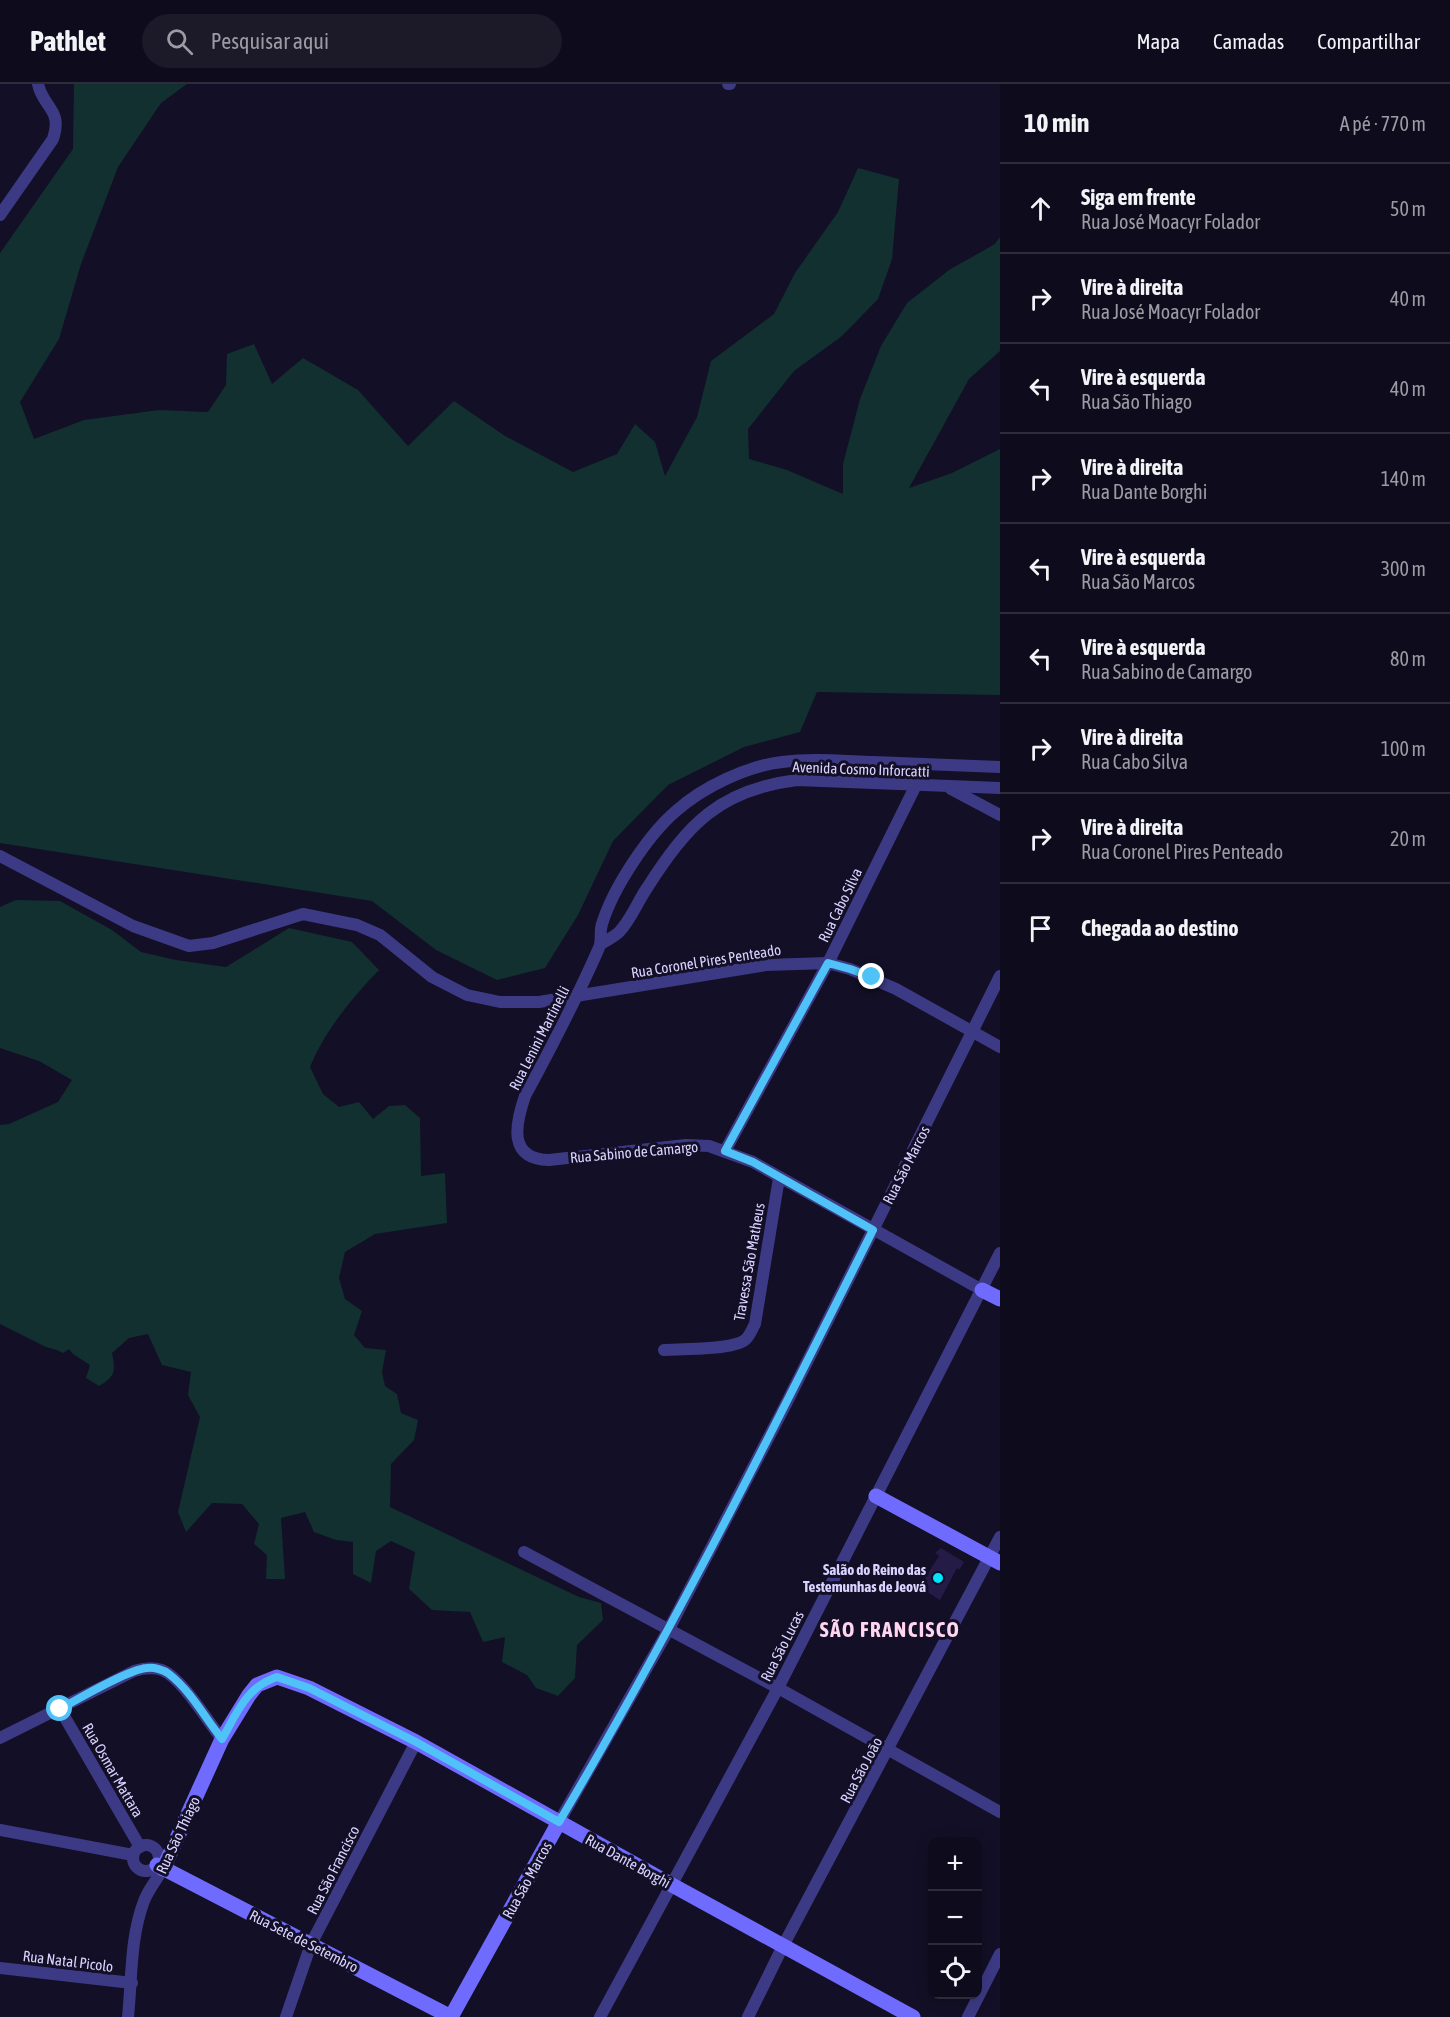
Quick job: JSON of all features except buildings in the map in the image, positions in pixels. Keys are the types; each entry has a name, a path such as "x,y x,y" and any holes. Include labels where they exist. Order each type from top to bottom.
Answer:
{"street":[{"path":"0,215 53,139 57,128 53,109 40,93 38,84"},
{"name":"Avenida Cosmo Inforcatti","path":"602,944 601,926 622,880 638,856 676,810 702,792 735,775 782,762 824,760 1000,767"},
{"name":"Rua Cabo Silva","path":"725,1151 828,963 916,785 919,764"},
{"name":"Avenida Cosmo Inforcatti","path":"602,944 620,932 682,837 704,816 738,796 770,784 797,780 1000,788"},
{"path":"946,786 1000,815"},
{"name":"Rua Coronel Pires Penteado","path":"0,856 133,926 189,946 213,943 303,914 357,925 380,935 432,977 467,995 500,1002 539,1002 766,965 828,963 872,977 1000,1047"},
{"name":"Rua Lenini Martinelli","path":"521,1149 517,1130 519,1113 525,1096 602,944"},
{"name":"Rua São Marcos","path":"451,2017 669,1629 786,1404 1000,976"},
{"name":"Rua Sabino de Camargo","path":"521,1149 532,1158 549,1160 686,1145 709,1146 725,1151 753,1162 1000,1299"},
{"name":"Travessa São Matheus","path":"664,1350 735,1344 744,1341 750,1333 755,1324 779,1178"},
{"name":"Rua São Lucas","path":"600,2017 778,1688 1000,1253"},
{"path":"876,1496 995,1560"},
{"name":"Rua São João","path":"748,2017 783,1946 995,1560 1000,1537"},
{"path":"524,1552 778,1688 1000,1812"},
{"path":"0,1738 134,1671 148,1668 168,1673 222,1739"},
{"name":"Rua Dante Borghi","path":"277,1677 309,1688 416,1742 914,2017"},
{"name":"Rua São Thiago","path":"128,2017 133,1946 144,1900 222,1739 257,1685 277,1677"},
{"name":"Rua Osmar Mattara","path":"60,1709 137,1851"},
{"name":"Rua São Francisco","path":"286,2017 311,1944 416,1742"},
{"path":"0,1830 137,1851 151,1846 159,1854 160,1867 147,1871 141,1870 133,1861 137,1851"},
{"name":"Rua Sete de Setembro","path":"160,1867 451,2017"},
{"path":"968,2017 1000,1954"},
{"name":"Rua Natal Picolo","path":"0,1968 132,1983"}],"green space":[{"path":"74,84 187,84 161,103 118,167 81,264 59,339 20,402 34,439 84,420 159,410 208,412 226,385 227,354 254,344 272,384 303,358 358,390 408,446 454,401 505,436 573,472 617,454 635,424 655,442 665,476 697,417 711,361 774,314 795,273 838,212 858,168 899,179 892,259 878,299 842,336 794,371 748,429 749,459 787,470 843,494 843,464 860,399 881,346 907,303 949,270 995,244 1000,237 1000,351 969,379 909,488 952,473 1000,449 1000,695 817,692 800,732 744,747 668,785 613,841 578,915 545,968 497,980 436,950 372,901 0,843 0,253 73,149"},
{"path":"16,900 60,901 112,930 141,952 176,960 226,967 289,928 352,942 379,970 340,1015 310,1067 323,1094 339,1107 359,1102 373,1119 389,1106 405,1105 420,1118 421,1176 445,1173 447,1223 375,1234 345,1252 339,1278 345,1299 362,1311 354,1335 365,1348 386,1350 382,1372 385,1386 397,1394 401,1413 418,1420 414,1440 391,1464 390,1507 579,1597 601,1603 603,1620 577,1645 575,1678 558,1696 536,1688 527,1675 502,1662 505,1637 483,1642 470,1612 432,1610 409,1589 415,1552 391,1541 376,1551 371,1583 353,1574 353,1542 336,1540 314,1532 305,1512 281,1518 285,1579 266,1579 267,1555 254,1544 259,1524 242,1504 212,1503 186,1532 178,1512 200,1417 188,1395 191,1372 162,1365 148,1334 129,1338 112,1353 113,1373 99,1386 86,1378 90,1365 69,1349 63,1353 46,1347 0,1324 0,1125 9,1124 58,1102 72,1080 39,1061 0,1048 0,907"}],"place":[{"name":"Salão do Reino das Testemunhas de Jeová","path":"938,1578"}],"district":[{"name":"SÃO FRANCISCO","path":"890,1629"}],"route":[{"path":"60,1709 134,1671 148,1668 160,1670 168,1673 177,1682 222,1739 257,1685 277,1677 309,1688 416,1742 559,1822 669,1629 873,1230 753,1162 725,1151 828,963 872,977"}]}
